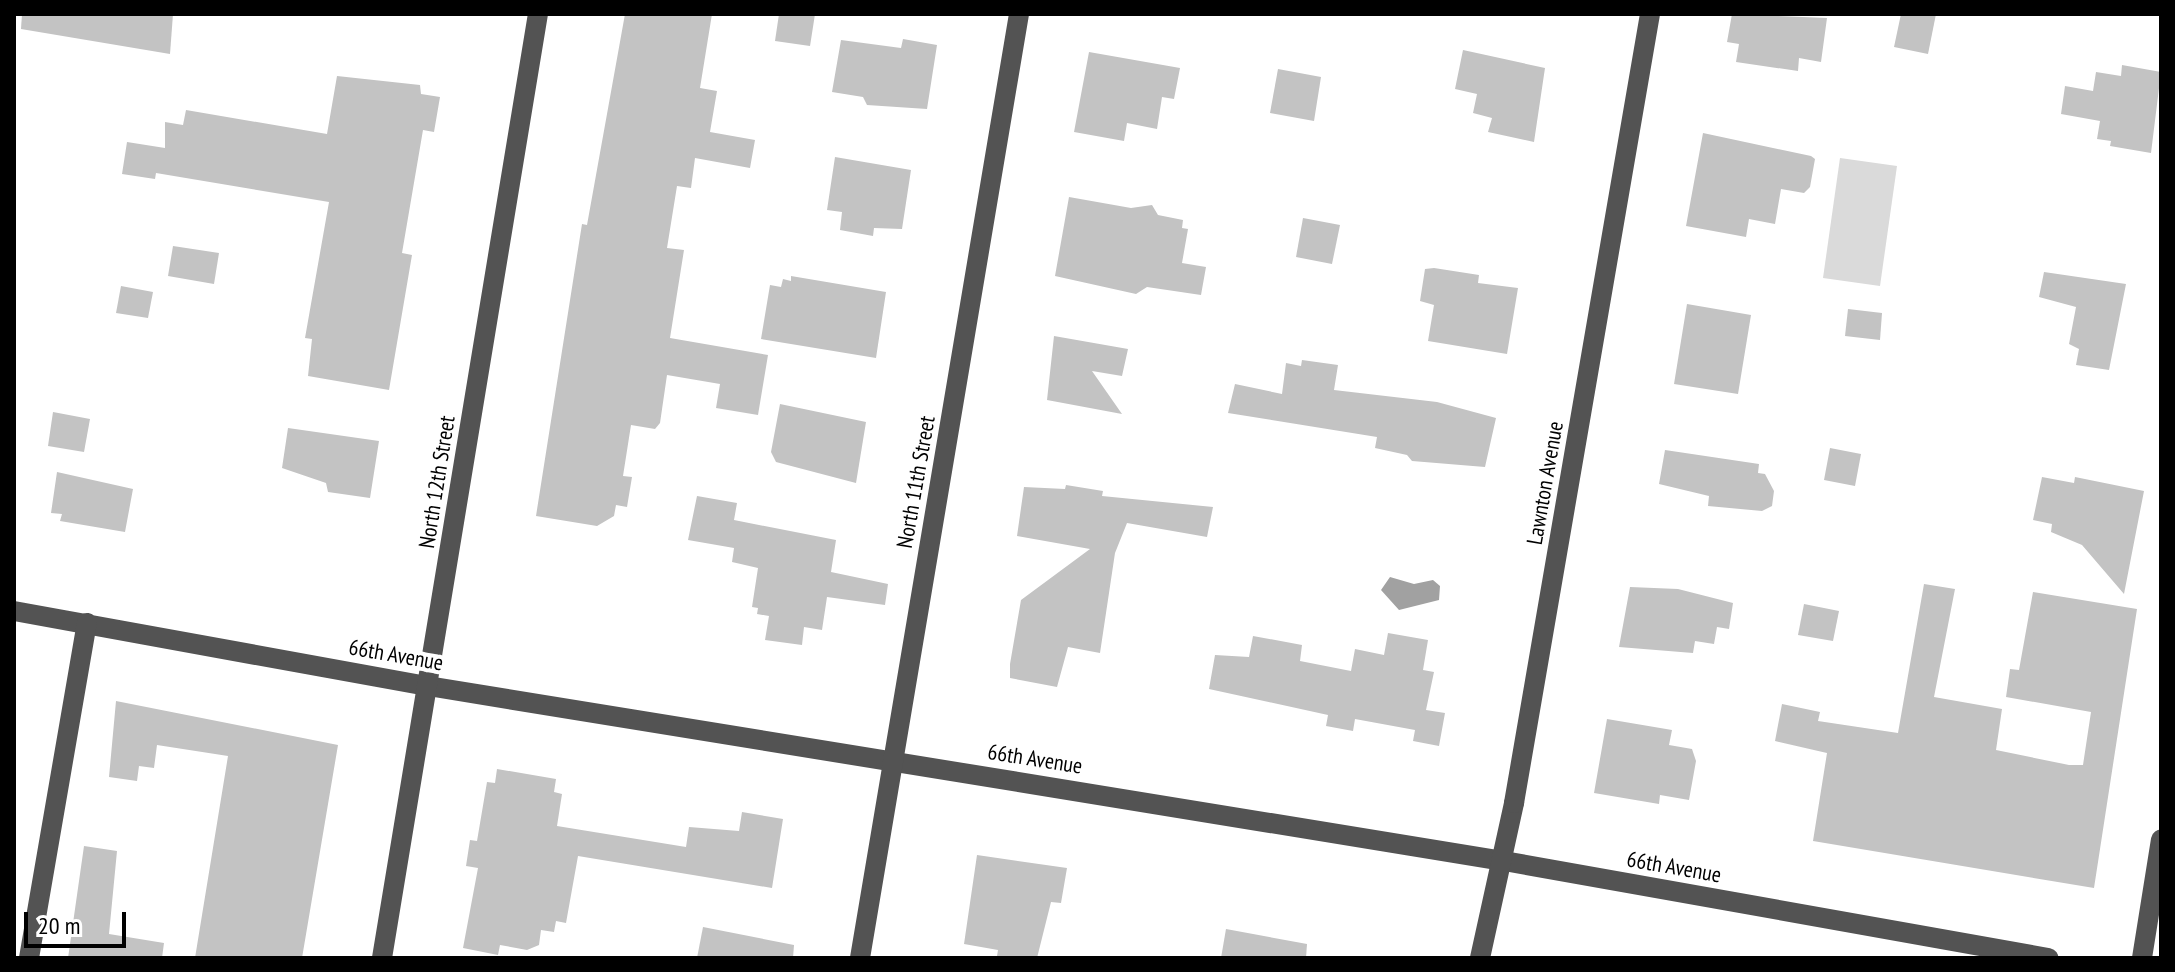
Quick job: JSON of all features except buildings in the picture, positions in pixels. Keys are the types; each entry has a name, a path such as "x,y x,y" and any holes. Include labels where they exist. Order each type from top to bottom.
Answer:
{"street":[{"name":"North 12th Street","path":"382,958 538,14"},
{"name":"North 11th Street","path":"860,958 1019,14"},
{"name":"Lawnton Avenue","path":"1480,958 1504,861 1650,14"},
{"name":"66th Avenue","path":"14,611 428,686 1504,861 2048,958"},
{"path":"29,958 87,623"},
{"path":"2142,958 2161,840"}],"shaded area":[{"path":"1840,158 1897,166 1880,286 1823,278"},
{"path":"1390,577 1414,584 1433,580 1440,586 1439,600 1399,610 1381,590"}]}
